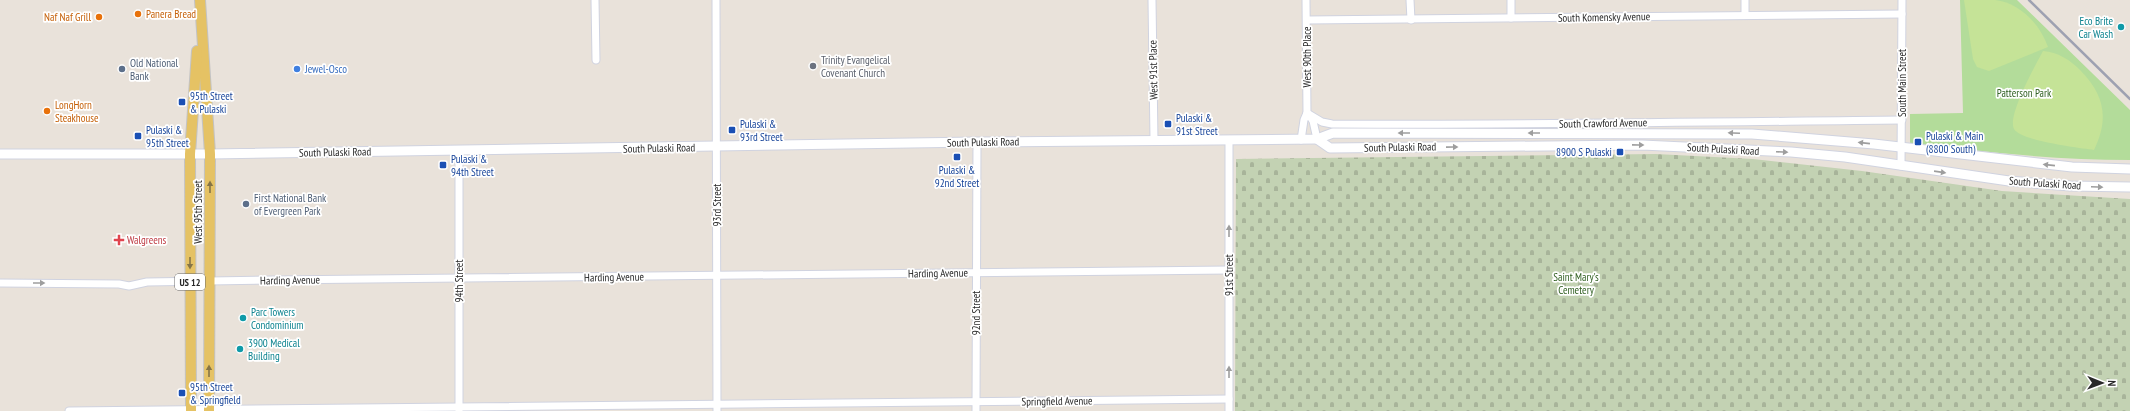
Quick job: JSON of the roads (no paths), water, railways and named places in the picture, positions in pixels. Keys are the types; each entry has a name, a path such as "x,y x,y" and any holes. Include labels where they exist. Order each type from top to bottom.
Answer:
{"main road":[{"name":"West 95th Street","path":"191,411 190,154 200,0"},
{"name":"West 95th Street","path":"200,13 210,154 209,410"},
{"name":"South Pulaski Road","path":"0,154 210,154 977,142 1301,140 1317,139 1333,133 1720,133 1812,138 2072,167 2130,169"},
{"name":"South Pulaski Road","path":"1317,139 1330,148 1642,145 1799,153 1845,157 1901,166 2032,183 2130,187"}],"street":[{"path":"595,0 596,60"},
{"name":"93rd Street","path":"716,0 717,408"},
{"name":"West 91st Place","path":"1152,0 1154,140"},
{"name":"West 90th Place","path":"1301,140 1304,120 1307,113 1306,0"},
{"path":"1410,0 1411,20"},
{"path":"1511,0 1511,18"},
{"path":"1745,0 1745,15"},
{"name":"South Main Street","path":"1901,166 1902,0"},
{"name":"South Komensky Avenue","path":"1307,20 1902,14"},
{"name":"West 90th Place","path":"1307,113 1313,121 1317,139"},
{"name":"South Crawford Avenue","path":"1307,113 1322,122 1332,124 1494,125 1671,121 1902,120"},
{"name":"91st Street","path":"1229,140 1229,411"},
{"name":"92nd Street","path":"976,411 977,142"},
{"name":"94th Street","path":"459,150 459,409"},
{"name":"Harding Avenue","path":"0,283 120,284 129,286 147,282 209,281 1229,270"},
{"name":"Springfield Avenue","path":"70,411 717,408 976,402 1229,399"}],"railway":[{"path":"2029,0 2130,99"}],"place":[{"name":"Panera Bread","path":"138,14"},
{"name":"Naf Naf Grill","path":"99,17"},
{"name":"Eco Brite Car Wash","path":"2121,27"},
{"name":"Trinity Evangelical Covenant Church","path":"813,66"},
{"name":"Old National Bank","path":"122,69"},
{"name":"Jewel-Osco","path":"297,69"},
{"name":"95th Street & Pulaski","path":"182,102"},
{"name":"LongHorn Steakhouse","path":"47,111"},
{"name":"Pulaski & 91st Street","path":"1168,124"},
{"name":"Pulaski & 93rd Street","path":"732,130"},
{"name":"Pulaski & 95th Street","path":"138,136"},
{"name":"Pulaski & Main (8800 South)","path":"1918,142"},
{"name":"8900 S Pulaski","path":"1620,152"},
{"name":"Pulaski & 92nd Street","path":"957,157"},
{"name":"Pulaski & 94th Street","path":"443,165"},
{"name":"First National Bank of Evergreen Park","path":"246,204"},
{"name":"Walgreens","path":"119,240"},
{"name":"Parc Towers Condominium","path":"243,318"},
{"name":"3900 Medical Building","path":"240,349"},
{"name":"95th Street & Springfield","path":"182,393"}],"park label":[{"name":"Patterson Park","path":"2024,93"},
{"name":"Saint Mary's Cemetery","path":"1576,283"}]}
